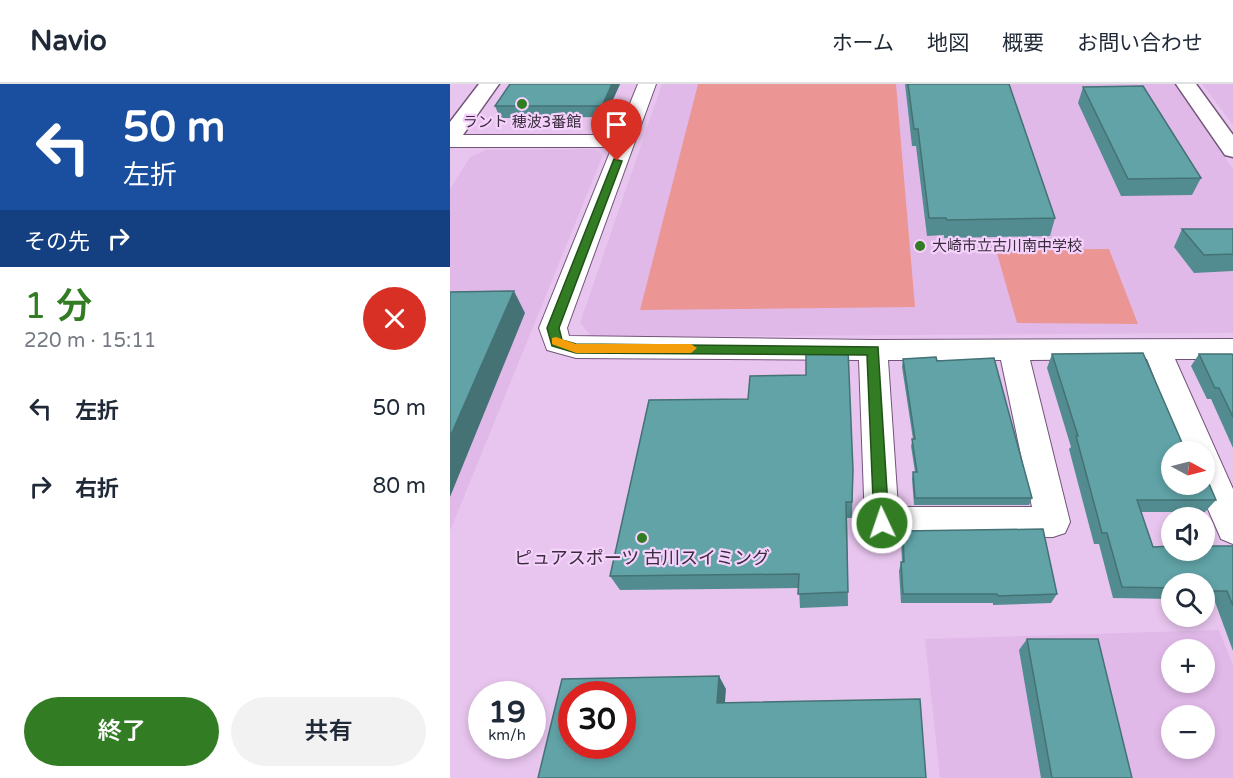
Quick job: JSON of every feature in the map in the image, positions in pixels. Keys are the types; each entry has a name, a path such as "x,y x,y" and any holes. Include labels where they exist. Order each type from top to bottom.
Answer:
{"street":[{"path":"450,139 489,84"},
{"path":"647,84 553,328 557,343 576,348 873,350 1233,348"},
{"path":"1186,84 1233,150"},
{"path":"450,139 625,141"},
{"path":"873,350 882,523 1053,522 1013,350"},
{"path":"1157,350 1195,441"},
{"path":"1215,486 1233,528"}],"shaded area":[{"name":"大崎市立古川南中学校","path":"662,84 1175,84 1233,169 1233,333 592,337 580,323"},
{"path":"698,84 896,84 915,307 640,310"},
{"path":"1202,84 1233,84 1233,125"},
{"path":"595,149 603,155 450,531 450,189 470,157 486,150"},
{"path":"1109,249 1138,324 1017,323 996,250"},
{"path":"1219,630 1233,665 1233,778 940,778 925,639"}],"building":[{"path":"510,84 612,84 602,106 495,106"},
{"path":"908,84 1009,84 1055,218 947,220 946,218 929,218 918,129 914,129"},
{"path":"1143,86 1201,178 1128,179 1083,87"},
{"path":"1182,229 1233,229 1233,254 1204,255"},
{"path":"514,291 450,437 450,292"},
{"path":"848,349 853,470 852,502 846,502 848,592 798,594 799,574 610,576 649,400 748,399 750,376 806,375 806,351"},
{"path":"1143,353 1181,441 1161,441 1161,495 1214,495 1216,500 1137,500 1153,547 1161,547 1161,561 1215,561 1215,546 1233,546 1233,606 1227,591 1215,591 1215,573 1161,573 1161,588 1122,587 1107,533 1102,533 1076,436 1078,436 1052,354"},
{"path":"1199,354 1232,354 1233,417 1219,388 1215,388"},
{"path":"936,357 937,361 994,358 1032,498 915,498 913,472 917,472 912,439 915,439 903,359"},
{"path":"1043,529 1057,594 998,596 997,594 903,594 901,562 904,562 903,531"},
{"path":"1027,639 1098,639 1132,778 1052,778"},
{"path":"719,676 717,703 920,699 926,778 538,778 543,759 546,759 546,745 558,696 558,759 636,759 636,681 562,681 562,679"}],"slow traffic":[{"path":"556,341 576,348 691,348"}],"place":[{"name":"ラント 穂波3番館","path":"522,104"},
{"name":"大崎市立古川南中学校","path":"920,246"},
{"name":"ピュアスポーツ 古川スイミング","path":"642,538"}],"route":[{"path":"617,161 553,328 557,343 576,348 873,350 882,523"}]}
